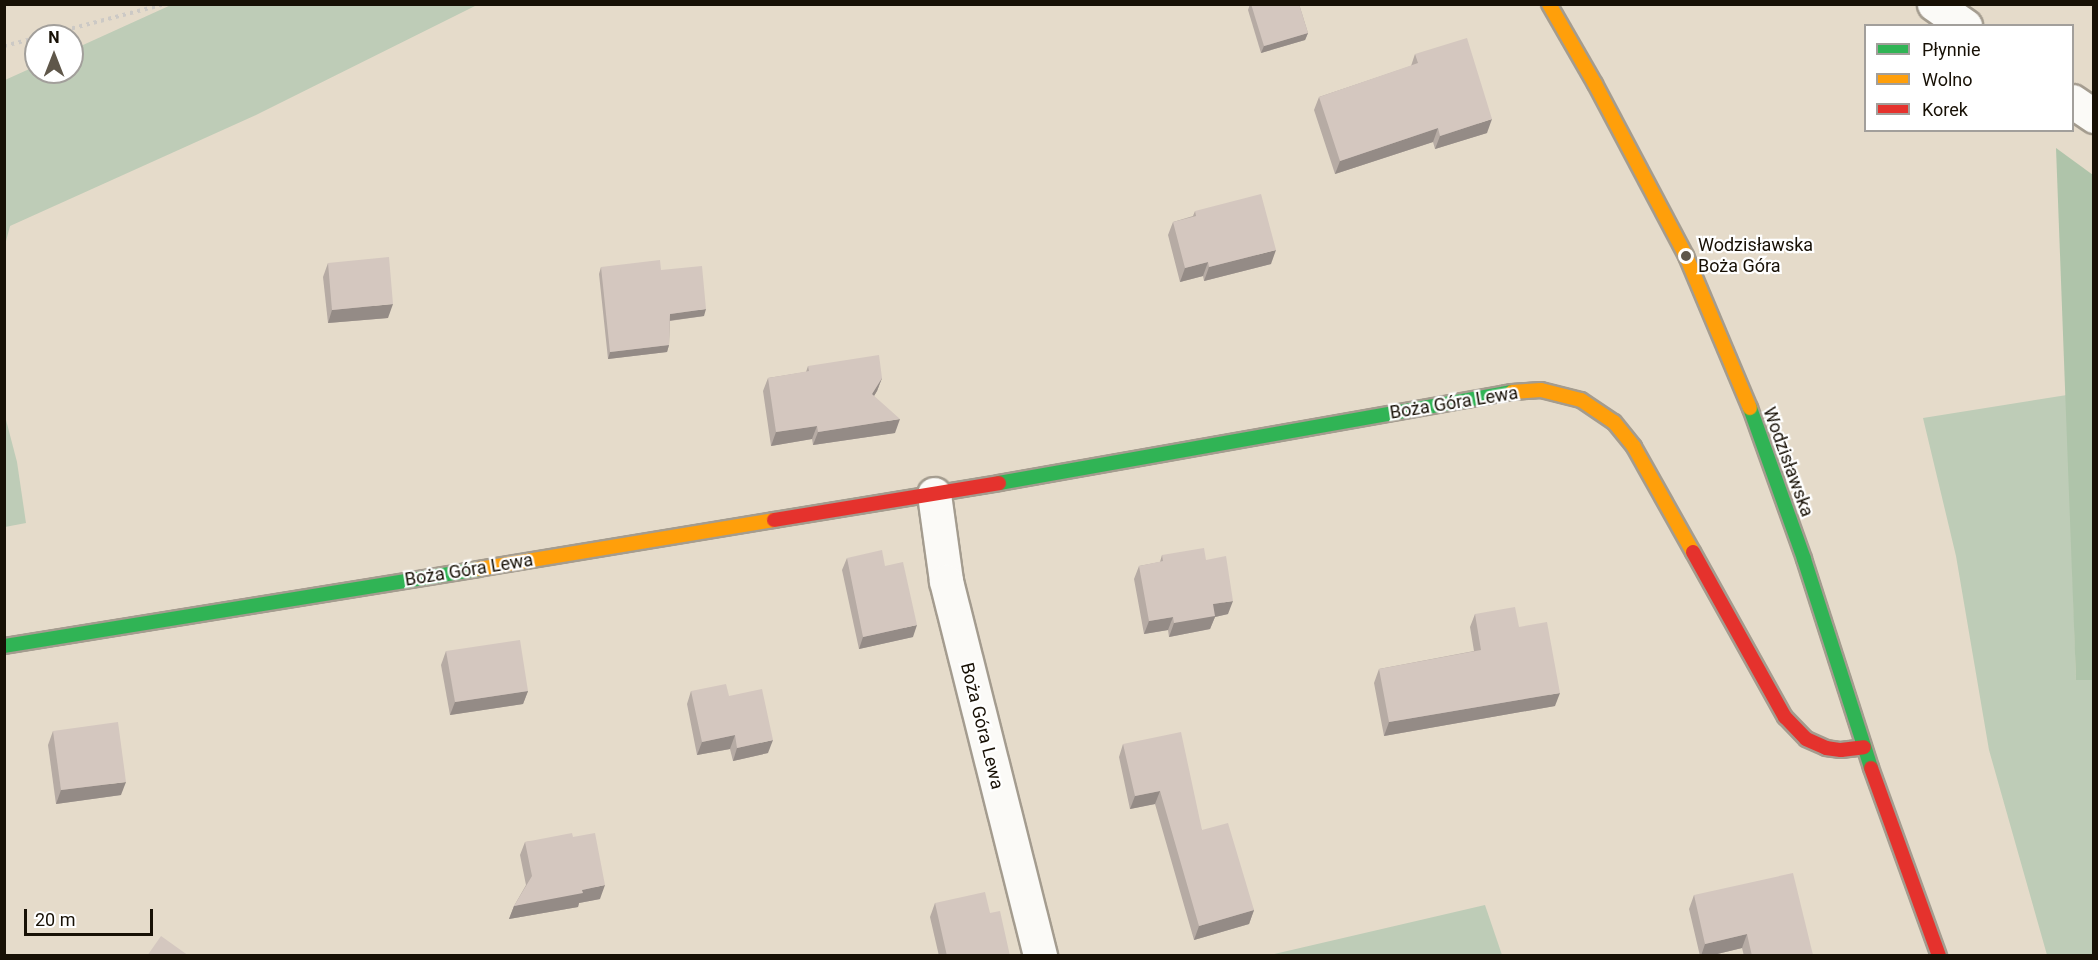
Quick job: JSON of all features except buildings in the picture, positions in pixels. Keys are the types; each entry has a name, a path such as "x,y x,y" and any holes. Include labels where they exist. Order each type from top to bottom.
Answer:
{"street":[{"name":"Wodzisławska","path":"1549,4 1595,84 1695,277 1754,418 1804,560 1864,747 1940,956"},
{"path":"1934,4 1962,24"},
{"path":"2074,102 2094,117"},
{"name":"Boża Góra Lewa","path":"4,646 934,494 1508,392 1541,390 1581,400 1614,422 1634,447 1785,717 1806,740 1826,748 1841,750 1864,747"},
{"name":"Boża Góra Lewa","path":"934,494 946,581 1040,956"}],"path":[{"path":"84,25 165,4"},
{"path":"4,46 24,41"}],"green space":[{"path":"171,4 477,5 256,115 10,226 5,245 5,80 24,71 24,84 84,84 84,45"},
{"path":"2056,148 2093,175 2093,680 2076,680"},
{"path":"2067,395 2076,680 2094,680 2093,955 2047,955 1989,750 1956,556 1923,418"},
{"path":"5,416 17,462 26,523 5,527"},
{"path":"1485,905 1502,955 1270,955"}],"traffic: fast":[{"path":"999,483 1512,392"},
{"path":"1750,408 1804,559 1871,768"},
{"path":"4,646 478,569"}],"traffic: slow":[{"path":"1549,4 1595,84 1686,256 1750,408"},
{"path":"1512,392 1541,390 1581,400 1614,422 1634,447 1693,552"},
{"path":"478,569 774,520"}],"traffic: jam":[{"path":"774,520 999,483"},
{"path":"1693,552 1785,717 1806,739 1826,748 1841,750 1864,747"},
{"path":"1871,768 1939,956"}],"place":[{"name":"Wodzisławska Boża Góra","path":"1686,256"}]}
